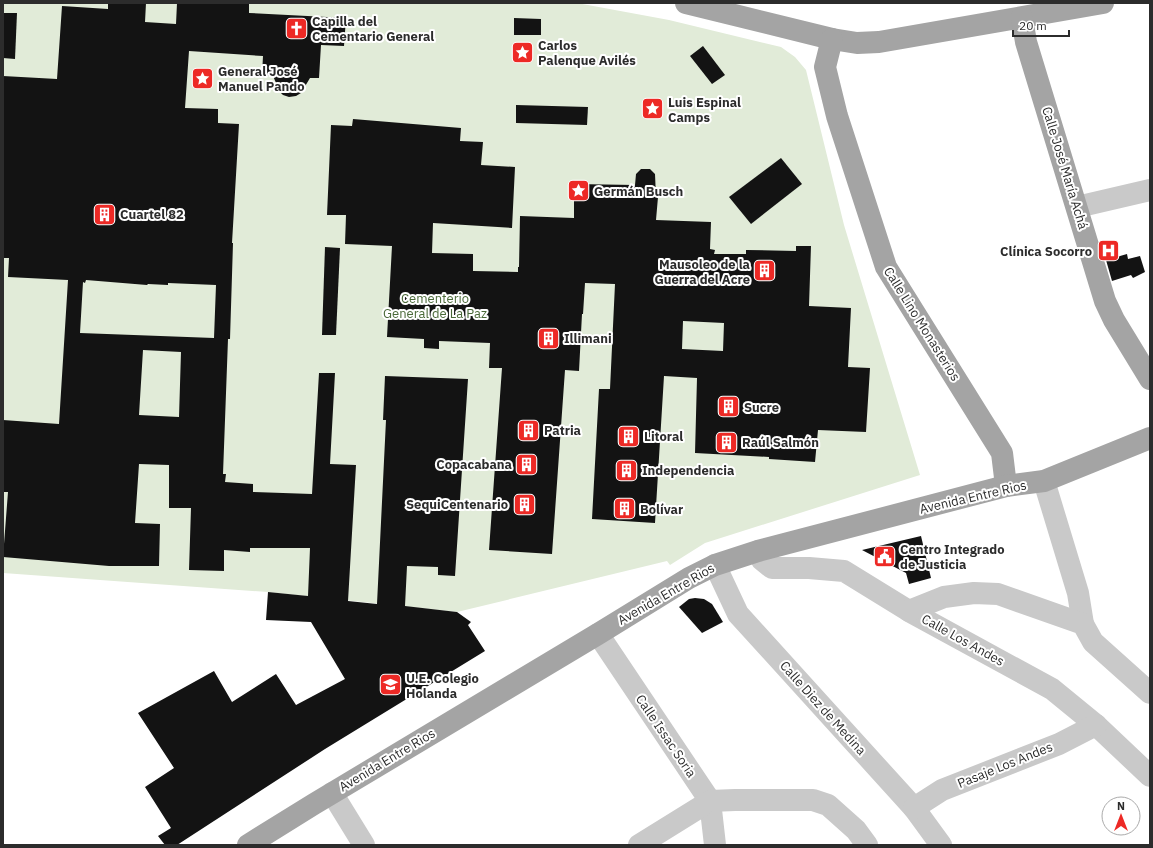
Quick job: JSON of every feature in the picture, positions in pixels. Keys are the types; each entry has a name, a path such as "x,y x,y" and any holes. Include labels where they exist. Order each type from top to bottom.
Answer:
{"main road":[{"path":"686,3 832,39 857,43 880,42 1103,3"},
{"name":"Calle José María Achá","path":"1022,18 1026,42 1106,301 1114,320 1150,379"},
{"name":"Calle Lino Monasterios","path":"832,39 825,67 837,116 886,268 1002,453 1006,486"},
{"name":"Avenida Entre Rios","path":"248,845 689,578 715,565 758,551 1006,486 1044,481 1150,438"}],"street":[{"path":"1077,207 1150,190"},
{"path":"1044,481 1078,593 1083,624 1093,642 1150,693"},
{"name":"Calle Los Andes","path":"758,551 762,560 772,568 809,568 844,571 909,611 1052,689 1096,725 1150,776"},
{"name":"Calle Diez de Medina","path":"715,565 738,614 914,808 941,845"},
{"path":"909,611 944,597 974,593 998,594 1083,624"},
{"name":"Calle Issac Soria","path":"598,634 710,801 715,845"},
{"name":"Pasaje Los Andes","path":"914,808 942,790 1059,744 1096,725"},
{"path":"332,793 364,845"},
{"path":"639,845 710,801 813,800 828,805 856,830 867,845"}],"green space":[{"name":"Cementerio General de La Paz","path":"3,3 577,3 669,20 781,47 795,57 806,70 844,225 920,475 705,543 670,565 667,561 457,612 268,592 3,573"}],"building":[{"path":"108,3 146,3 145,22 176,24 177,3 249,3 249,13 346,18 344,46 321,45 319,78 310,78 301,93 296,96 289,97 283,95 280,92 273,76 262,75 263,56 189,51 185,108 218,109 218,123 239,124 232,243 230,339 228,339 223,474 226,474 225,482 253,484 253,492 312,494 319,373 335,373 330,464 356,465 348,601 377,604 386,420 383,420 385,376 468,379 455,576 438,575 438,567 407,566 405,606 457,612 471,622 468,625 485,651 325,749 177,845 165,845 158,836 171,828 145,787 174,768 138,713 214,671 232,702 276,674 296,705 345,679 311,622 266,620 268,592 308,596 310,548 250,548 250,552 224,550 224,571 189,570 191,508 169,508 169,465 139,464 135,523 160,524 159,566 109,566 3,557 8,492 3,492 3,420 59,424 68,280 8,277 9,258 3,258 3,76 57,79 62,6 108,9","holes":["86,280 147,285 168,285 168,283 216,285 214,338 80,333 83,282 85,283","143,350 181,352 179,417 139,415"]},
{"path":"3,13 17,13 15,59 3,58"},
{"path":"514,18 541,19 541,35 514,35"},
{"path":"703,46 725,75 712,84 690,56"},
{"path":"516,105 588,107 587,125 516,123"},
{"path":"353,119 461,128 460,141 483,142 481,165 515,167 512,228 433,223 432,253 473,254 473,271 518,272 520,216 574,218 574,184 635,185 636,174 641,169 650,169 655,174 656,197 658,197 656,220 711,222 710,249 715,250 714,254 746,254 746,250 796,251 796,246 811,246 809,306 851,308 848,367 870,368 866,432 818,430 815,462 769,459 769,457 695,453 697,378 664,376 655,523 592,519 599,389 610,389 615,284 585,283 579,371 565,370 552,554 489,550 502,368 489,368 490,343 439,341 439,349 424,348 424,339 387,337 392,246 345,244 346,215 327,215 331,125 352,126","holes":["683,321 724,323 723,351 682,349"]},
{"path":"781,158 802,184 751,224 729,197"},
{"path":"325,247 340,248 336,335 322,335"},
{"path":"1127,254 1128,259 1140,256 1145,272 1133,278 1131,275 1112,281 1106,260"},
{"path":"921,536 931,578 909,584 906,573 862,550"},
{"path":"689,599 704,599 712,604 723,622 702,633 679,607"}],"place":[{"name":"Capilla del Cementario General","path":"297,28"},
{"name":"Carlos Palenque Avilés","path":"523,52"},
{"name":"General José Manuel Pando","path":"202,78"},
{"name":"Luis Espinal Camps","path":"653,109"},
{"name":"Germán Busch","path":"578,191"},
{"name":"Cuartel 82","path":"105,214"},
{"name":"Clínica Socorro","path":"1108,251"},
{"name":"Mausoleo de la Guerra del Acre","path":"765,271"},
{"name":"Illimani","path":"549,338"},
{"name":"Sucre","path":"729,407"},
{"name":"Patria","path":"529,430"},
{"name":"Litoral","path":"629,436"},
{"name":"Raúl Salmón","path":"727,442"},
{"name":"Copacabana","path":"527,464"},
{"name":"Independencia","path":"627,470"},
{"name":"SequiCentenario","path":"524,504"},
{"name":"Bolívar","path":"624,509"},
{"name":"Centro Integrado de Justicia","path":"885,556"},
{"name":"U.E. Colegio Holanda","path":"390,685"}]}
